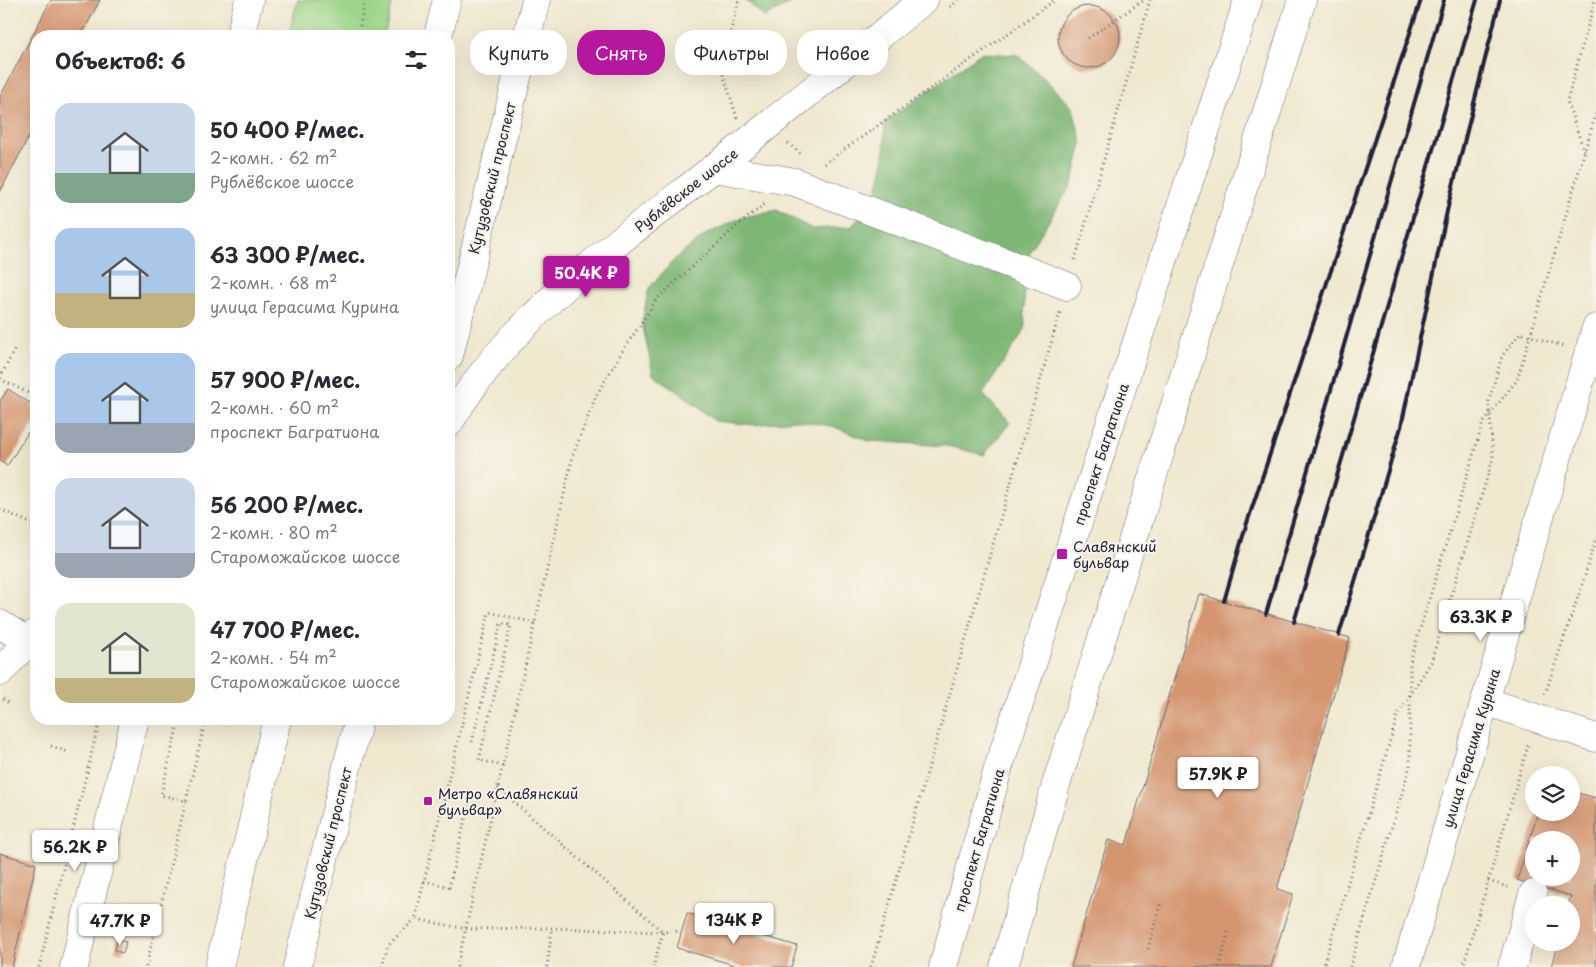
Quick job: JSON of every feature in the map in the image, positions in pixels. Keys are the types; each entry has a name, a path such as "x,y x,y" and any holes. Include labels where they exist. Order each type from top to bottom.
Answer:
{"main road":[{"path":"242,30 249,0"},
{"path":"440,30 447,0"},
{"name":"Кутузовский проспект","path":"455,331 536,0"},
{"name":"Рублёвское шоссе","path":"455,412 462,399 500,350 556,296 610,249 760,132 924,0"},
{"name":"проспект Багратиона","path":"943,967 998,769 1248,0"},
{"path":"1004,967 1055,788 1302,0"},
{"path":"714,168 795,182 1067,286"},
{"name":"улица Герасима Курина","path":"1406,967 1485,701 1588,383 1596,328"},
{"path":"0,624 30,637"},
{"path":"0,672 30,640"},
{"path":"1485,701 1596,738"},
{"path":"74,967 134,725"},
{"path":"219,967 276,725"},
{"name":"Кутузовский проспект","path":"297,967 357,725"},
{"path":"1512,967 1533,894"}],"path":[{"path":"359,30 365,0"},
{"path":"738,0 721,67 738,122 760,132 780,136 802,156"},
{"path":"457,967 573,455 596,396 620,355 657,299 738,225 795,182 817,169 1055,0"},
{"path":"1088,38 1144,0"},
{"path":"871,967 1150,0"},
{"path":"1585,151 1567,101 1594,0"},
{"path":"1350,967 1410,766 1410,662 1483,423 1517,380 1596,112"},
{"path":"1323,967 1398,714 1431,662 1493,458 1489,401 1502,356 1520,333 1567,347"},
{"path":"16,346 0,379 30,394"},
{"path":"0,509 30,523"},
{"path":"1462,967 1536,718 1585,576 1596,538"},
{"path":"382,967 388,945 415,919 489,612 536,624"},
{"path":"472,742 501,622 511,625 479,760 503,766"},
{"path":"0,697 10,704"},
{"path":"39,967 99,725"},
{"path":"178,725 161,795 186,801"},
{"path":"146,967 204,725"},
{"path":"51,746 68,752"},
{"path":"498,788 663,932"},
{"path":"424,881 449,887 472,791"},
{"path":"1148,949 1161,902"},
{"path":"415,919 466,929 552,928 681,931"},
{"path":"547,967 552,928"},
{"path":"1219,967 1229,930"},
{"path":"653,967 663,932"}],"green space":[{"path":"298,0 393,0 386,30 290,30"},
{"path":"745,0 796,0 765,17"},
{"path":"981,53 1017,55 1046,80 1073,108 1082,144 1072,184 1030,251 1024,290 1025,329 983,394 1010,423 984,455 948,446 869,441 832,426 794,420 755,425 715,421 686,397 653,374 642,322 649,288 676,258 705,235 740,218 777,210 812,229 851,227 875,201 884,160 885,122"}],"building":[{"path":"51,0 100,0 84,30 35,30"},
{"path":"1083,6 1095,6 1111,15 1118,25 1120,37 1118,49 1111,59 1095,68 1083,68 1072,63 1063,54 1058,43 1058,31 1063,20 1072,11"},
{"path":"30,40 30,134 0,192 0,97"},
{"path":"8,389 30,403 30,430 7,466 0,461 0,401"},
{"path":"1199,594 1350,638 1277,889 1293,894 1271,967 1071,967 1108,840 1126,845"},
{"path":"1580,794 1596,798 1596,967 1551,967 1555,951 1580,951 1580,896 1571,896 1537,886 1580,886 1580,831 1532,831 1535,821 1580,821"},
{"path":"0,853 36,864 12,967 0,967"},
{"path":"1525,854 1525,882 1517,880"},
{"path":"687,913 797,946 791,967 741,967 677,948"},
{"path":"117,940 126,942 123,953 115,951"}],"railway":[{"path":"1224,601 1245,529 1421,0"},
{"path":"1266,614 1444,0"},
{"path":"1294,622 1477,0"},
{"path":"1339,635 1401,427 1449,202 1500,0"}],"place":[{"name":"Славянский бульвар","path":"1062,554"},
{"name":"Метро «Славянский бульвар»","path":"428,801"}]}
